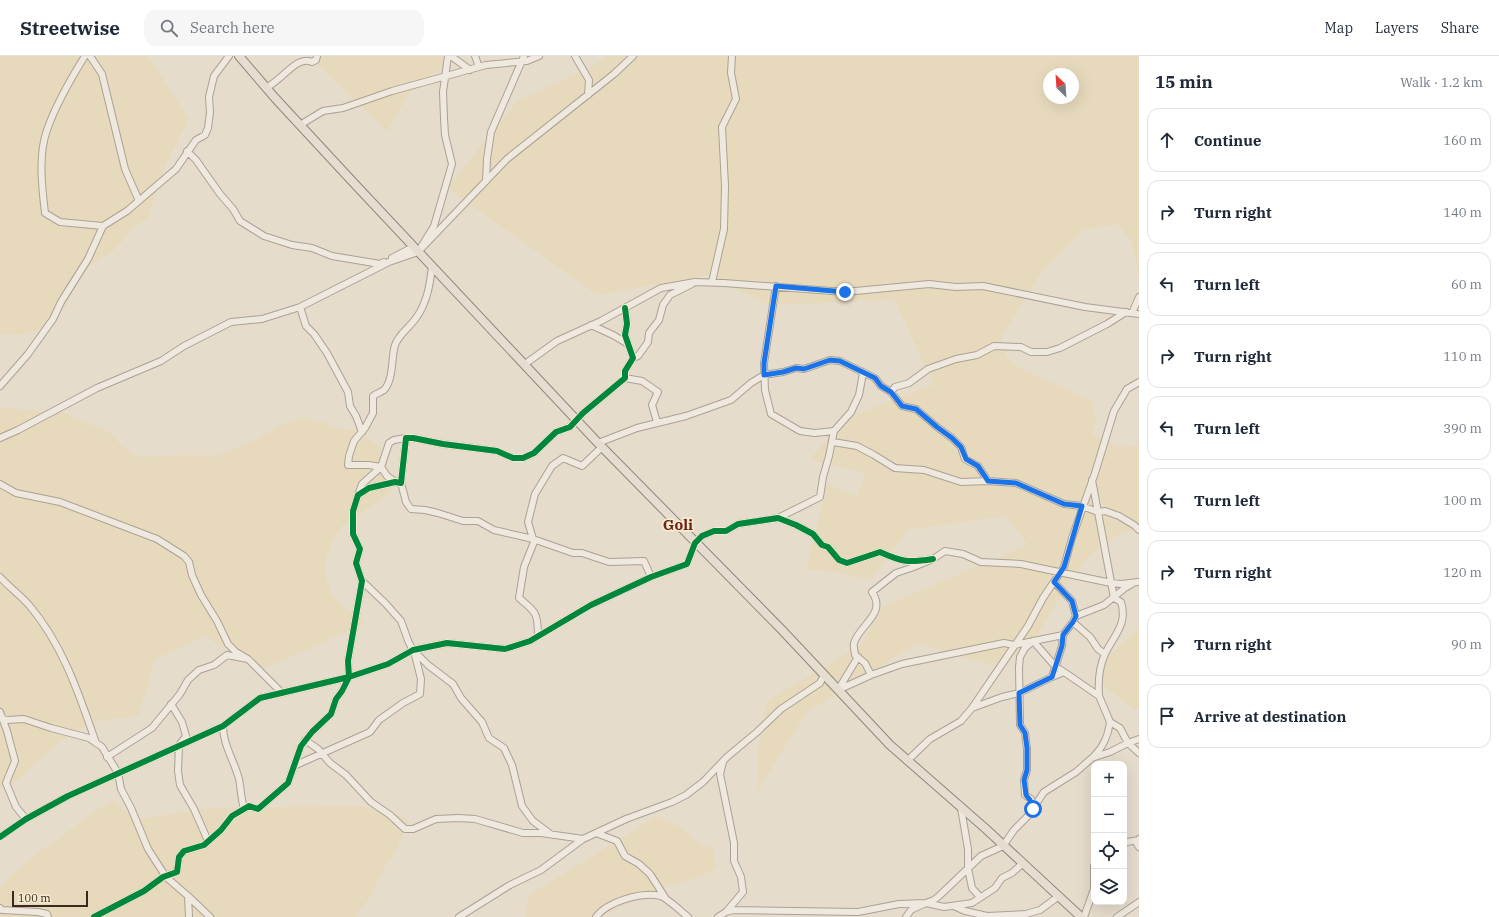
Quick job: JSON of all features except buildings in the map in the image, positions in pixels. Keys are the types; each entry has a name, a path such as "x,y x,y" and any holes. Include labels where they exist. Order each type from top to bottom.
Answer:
{"main road":[{"path":"240,56 300,125 576,420 782,630 890,745 1083,917"}],"street":[{"path":"85,56 66,86 46,131 41,163 45,213 60,222 103,226"},
{"path":"90,56 102,74 125,169 139,201"},
{"path":"0,386 28,354 53,319 61,302 88,259 103,226 127,211 176,169 196,140 205,135 208,128 210,112 209,97 214,76 229,56"},
{"path":"267,88 278,80 286,71 302,60 312,62 316,60 317,56"},
{"path":"187,152 196,160 220,194 233,209 240,221 264,236 312,248 332,256 380,264 416,249 434,226 452,164 445,135 444,118 444,92 448,56"},
{"path":"452,56 470,70"},
{"path":"475,56 479,67"},
{"path":"300,125 323,111 344,108 392,91 479,67 540,56"},
{"path":"575,56 589,80 588,95"},
{"path":"0,438 97,388 161,361 184,346 231,322 262,319 300,307 416,249 507,160 614,74 633,56"},
{"path":"712,282 724,229 725,186 722,127 736,99 731,73 732,56"},
{"path":"486,181 486,159 491,132 523,59"},
{"path":"398,483 387,476 381,467 370,465 348,465 349,456 354,441 365,428 373,413 373,396 384,390 390,377 395,346 402,333 415,319 424,305 430,284 432,266"},
{"path":"625,378 625,371 633,358 638,356 648,342 649,333 659,320 663,305 670,295 695,282"},
{"path":"524,364 557,341 625,308 661,288 695,282 776,286 845,292 929,284 956,287 982,286 1078,306 1139,314"},
{"path":"776,286 765,355 764,375 765,390 771,414 800,431 815,433 834,431"},
{"path":"891,392 895,386 909,382 928,369 956,359 977,355 994,346 1021,347 1031,352 1047,352 1060,348 1129,312 1139,297"},
{"path":"300,307 306,326 314,334 327,353 348,392 350,406 356,416 362,432"},
{"path":"625,308 627,324 625,335 633,358"},
{"path":"591,325 628,344"},
{"path":"538,636 538,623 534,610 519,598 524,567 534,542 528,522 535,494 552,466 563,458 582,466 600,445 657,422 686,416 731,400 764,375 796,368 804,369 830,360 840,361 875,378 881,386 891,392 902,406 916,409 952,438 961,447 966,459 978,466 988,481"},
{"path":"0,837 26,819 68,796 223,726 260,698 349,677 388,664 413,650 447,643 505,650 530,641 591,604 651,577 687,564 695,543 702,536 714,531 726,531 738,524 778,518 820,497 823,477 833,442 834,431 851,412 859,396 863,373"},
{"path":"296,765 370,732 379,720 403,703 420,694 422,679 413,650 400,621 386,604 362,581 356,564 360,549 353,534 353,512 362,484 381,467 389,443 394,440 413,438 443,444 497,451 513,458 523,458 534,453 556,432 570,427 583,413 625,378 642,380 658,392 652,405 657,422"},
{"path":"908,761 930,739 961,721 972,708 1028,626 1064,567 1082,506 1114,411 1127,389 1139,382"},
{"path":"406,438 398,483 406,502 411,509 425,510 462,521 478,521 494,530 533,539 573,553 582,553 609,562 644,561 651,577"},
{"path":"833,442 857,446 874,454 894,468 924,470 961,482 988,481 1016,483 1064,504 1082,506 1098,512 1105,511 1119,516 1134,525 1139,530"},
{"path":"906,917 911,910 939,896 984,854 1003,846 1014,830 1028,816 1044,792 1076,772 1101,750 1107,737 1110,722 1099,696 1098,679 1105,654 1122,622 1124,612 1121,602 1114,598 1092,479"},
{"path":"358,495 369,488 398,483"},
{"path":"0,484 16,493 60,502 157,539 184,556 189,562 192,575 201,595 217,621 228,644 236,652 248,660 282,693"},
{"path":"778,518 796,524 813,534 822,545 828,547 839,560 847,563 880,552 898,560 915,562 933,559"},
{"path":"871,675 865,663 855,655 854,643 861,630 875,614 876,598 872,592 896,573 933,559 945,551 964,554 981,562 1022,564 1111,583 1121,584 1139,581"},
{"path":"0,577 28,605 60,651 78,691 96,743"},
{"path":"94,917 125,902 163,878 176,872 179,857 184,851 204,845 221,830 232,816 250,806 258,809 288,783 296,765 301,746 312,732 331,714 336,698 342,691 349,677 348,661 350,646 362,581"},
{"path":"1052,677 1062,646 1063,635 1074,619 1104,605 1125,588 1139,581"},
{"path":"1054,582 1072,601 1074,619 1090,637 1098,649 1105,654"},
{"path":"838,690 871,675 902,664 1004,643 1014,645 1063,635"},
{"path":"1033,641 1055,666 1099,696"},
{"path":"1033,641 1020,657 1019,668 1020,725 1025,733 1027,748 1027,770 1024,780 1026,795 1030,800 1033,809"},
{"path":"413,650 428,665 453,684 462,698 482,722 489,738 504,748 512,765 522,806 533,821 550,834"},
{"path":"107,757 152,728 180,694 188,680 199,670 214,665 227,655 248,660"},
{"path":"838,690 858,657"},
{"path":"972,708 1002,697 1019,693 1064,672"},
{"path":"459,917 510,885 540,870 583,839 626,819 672,802 686,795 703,782 723,761 781,709 820,683 824,675"},
{"path":"171,704 182,722 186,736 179,745 178,771 180,785 194,809 208,841"},
{"path":"0,712 15,761 6,783 16,807 26,819"},
{"path":"2,719 24,719 89,738 102,747 118,773 121,789 131,808 148,850 166,877 210,917"},
{"path":"1110,722 1120,728 1128,743 1139,753"},
{"path":"223,726 223,737 239,778 240,795 244,809"},
{"path":"1092,758 1139,739"},
{"path":"305,740 318,749 330,763 346,775 371,802 390,814 405,830 413,829 436,818 459,818 475,819 523,833 550,834 583,839"},
{"path":"718,917 726,912 743,892 741,877 734,861 734,843 720,774 723,761"},
{"path":"961,808 968,848 968,868 972,888 980,897"},
{"path":"596,833 617,841 625,856 639,864 650,874 667,901"},
{"path":"1127,842 1139,840 1137,844 1139,848"},
{"path":"726,912 746,910 858,912 899,904 926,903 944,907 972,903 995,888 1002,878 1012,873 1023,863"},
{"path":"1083,917 1094,889 1094,869"},
{"path":"188,896 189,917"},
{"path":"596,917 613,903 638,896 661,896 688,917"},
{"path":"953,906 965,911 987,916 1026,914 1040,910 1059,896"},
{"path":"1117,917 1139,902"},
{"path":"0,908 2,910 38,912 47,914 48,917"}],"shaded area":[{"path":"0,56 148,56 189,119 165,166 148,218 133,227 123,241 110,254 93,263 81,277 64,309 51,322 36,331 20,335 0,334"},
{"path":"309,56 443,56 442,68 412,89 387,131"},
{"path":"607,56 1139,56 1139,277 1131,240 1117,224 1083,230 1042,271 1001,338 1006,356 1020,368 1090,400 1096,417 1093,435 1121,447 1139,446 1139,529 1122,532 1092,553 1069,581 1032,645 991,667 990,665 917,643 807,712 758,790 757,754 768,700 860,646 884,606 1028,545 1006,516 907,530 871,580 842,573 806,569 827,484 857,496 866,473 809,460 845,419 934,384 894,300 769,305 708,275 597,295 447,188 517,101 589,68"},
{"path":"0,407 38,411 57,410 109,432 122,446 138,457 196,455 215,457 252,441 284,424 301,418 322,422 340,429 359,431 380,447 395,486 388,495 343,525 333,540 326,558 326,576 331,593 342,607 360,616 365,624 258,671 205,636 155,659 138,716 102,720 85,726 54,746 16,782 0,788"},
{"path":"1139,629 1139,708 1134,710 1101,683 1100,663"},
{"path":"113,800 134,820 208,808 361,806 409,819 396,851 385,867 368,900 354,917 0,917 0,888 12,875 40,850 56,841 86,817"},
{"path":"657,816 683,828 697,842 714,850 716,869 699,877 665,887 600,917 525,917 529,895"}],"cycle path":[{"path":"94,917 144,891 163,877 177,872 179,857 184,851 204,845 221,830 232,816 249,806 258,809 288,783 301,746 312,732 331,714 336,699 349,677 348,661 362,581 356,563 360,549 353,534 353,511 358,495 369,488 395,482 401,483 406,438 497,451 513,458 523,458 534,453 556,432 570,427 583,413 625,378 625,371 633,358 625,335 627,324 625,308"},
{"path":"0,837 26,819 68,796 223,726 260,698 349,677 388,664 413,650 447,643 505,649 530,641 591,605 651,577 687,564 695,543 702,536 714,531 726,531 738,524 778,518 813,534 822,545 828,547 839,560 847,563 880,552 905,561 933,559"}],"district":[{"name":"Goli","path":"678,525"}],"route":[{"path":"845,292 776,286 770,317 764,363 764,375 796,368 804,369 830,360 840,361 875,378 881,386 891,392 902,406 916,409 952,438 961,447 966,459 978,466 988,481 1016,483 1064,504 1082,506 1064,567 1054,582 1072,601 1076,616 1063,635 1062,646 1052,677 1019,693 1021,713 1020,725 1025,733 1027,748 1027,770 1024,780 1026,795 1033,806 1033,809"}]}
